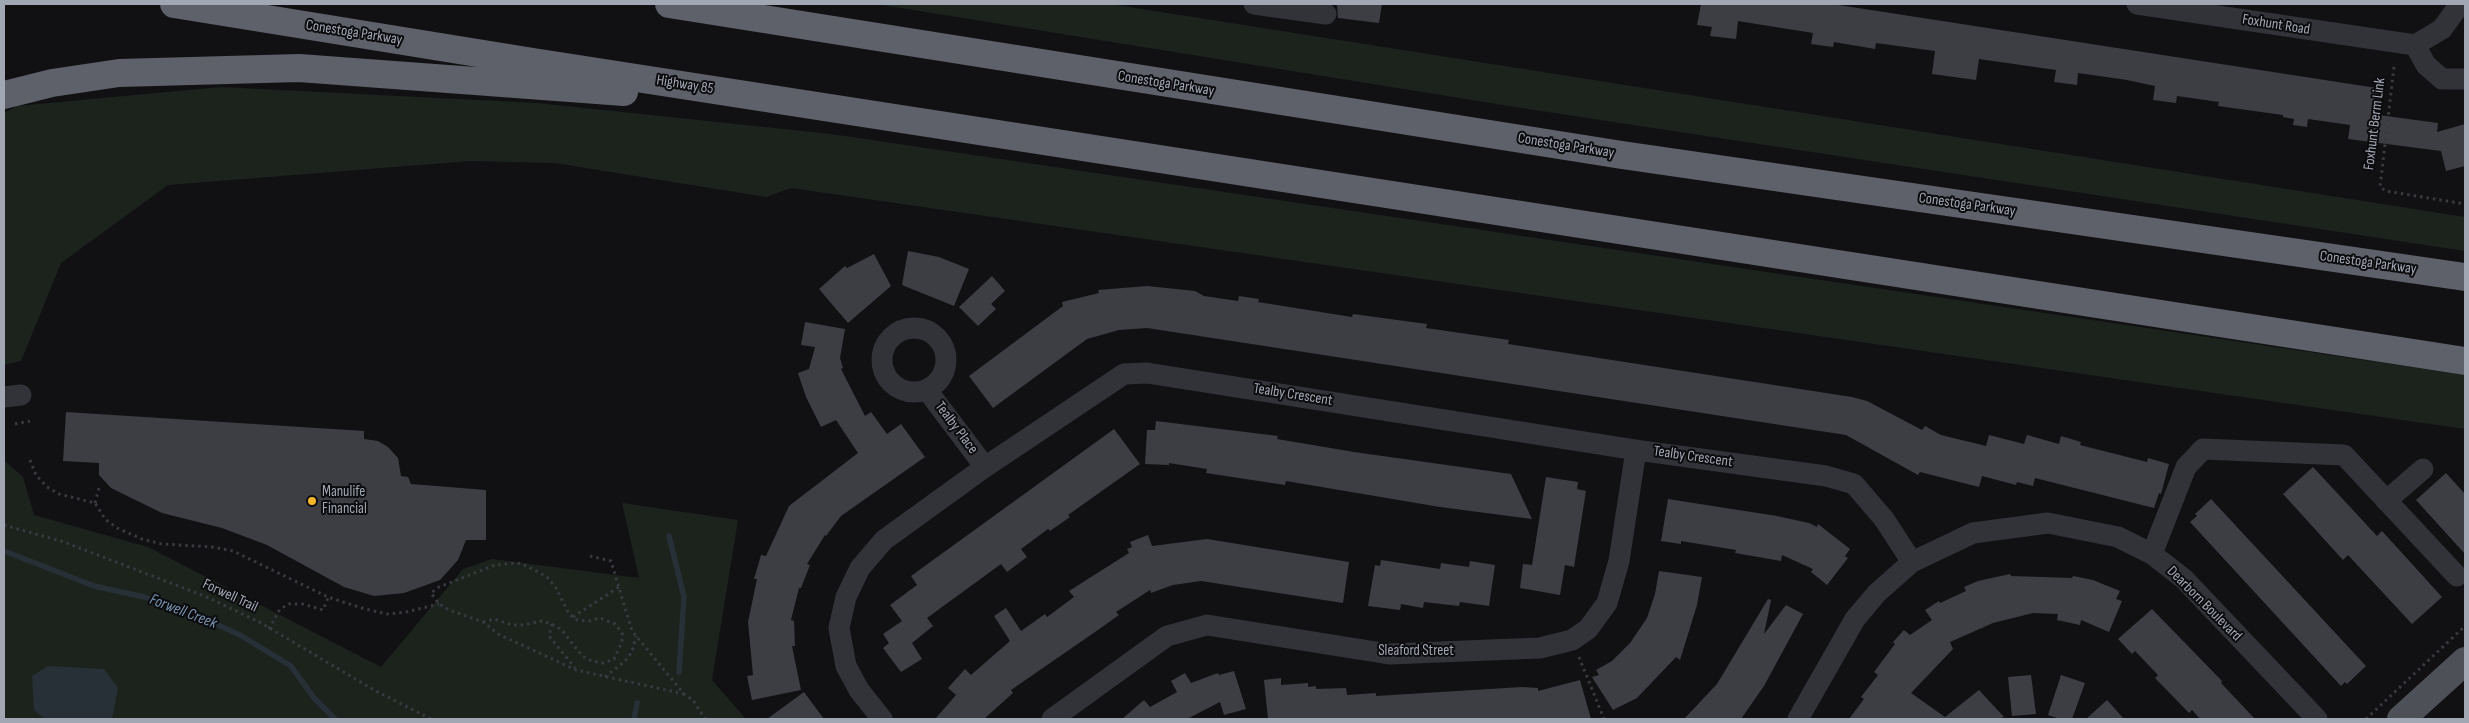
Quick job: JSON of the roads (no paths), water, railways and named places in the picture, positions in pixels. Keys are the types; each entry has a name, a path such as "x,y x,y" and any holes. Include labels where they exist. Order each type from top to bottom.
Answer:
{"highway":[{"name":"Conestoga Parkway","path":"174,4 533,62"},
{"name":"Conestoga Parkway","path":"669,4 1632,156 2465,277"},
{"path":"762,4 928,46"},
{"name":"Highway 85","path":"533,62 837,108"},
{"path":"4,95 52,83 119,74 299,68 837,108 2465,361"}],"main road":[{"path":"2401,719 2465,661"}],"street":[{"path":"1254,4 1299,7 1326,14"},
{"name":"Foxhunt Road","path":"2137,4 2415,45"},
{"path":"2461,8 2442,29 2415,45 2426,65 2442,79 2465,79"},
{"name":"Tealby Crescent","path":"882,719 859,690 846,666 840,628 846,598 860,568 884,540 985,467 1124,374 1147,372 1636,450 1826,476 1854,484 1884,520 1912,562"},
{"name":"Tealby Place","path":"927,390 985,467"},
{"path":"2152,554 2186,467 2203,449 2344,455 2457,576"},
{"name":"Sleaford Street","path":"1052,719 1168,636 1207,625 1390,654 1540,648 1572,640 1588,628 1607,603 1619,561 1636,450"},
{"path":"2386,501 2422,469"},
{"name":"Dearborn Boulevard","path":"1798,719 1855,619 1877,593 1912,562 1973,533 2048,523 2118,537 2152,554 2184,579 2317,719"}],"waterway":[{"path":"669,536 684,597 679,672"},
{"name":"Forwell Creek","path":"4,551 94,586 144,597 194,614 240,635 291,666 314,698 335,719"},
{"path":"634,719 637,703"}],"place":[{"name":"Manulife Financial","path":"312,501"}]}
